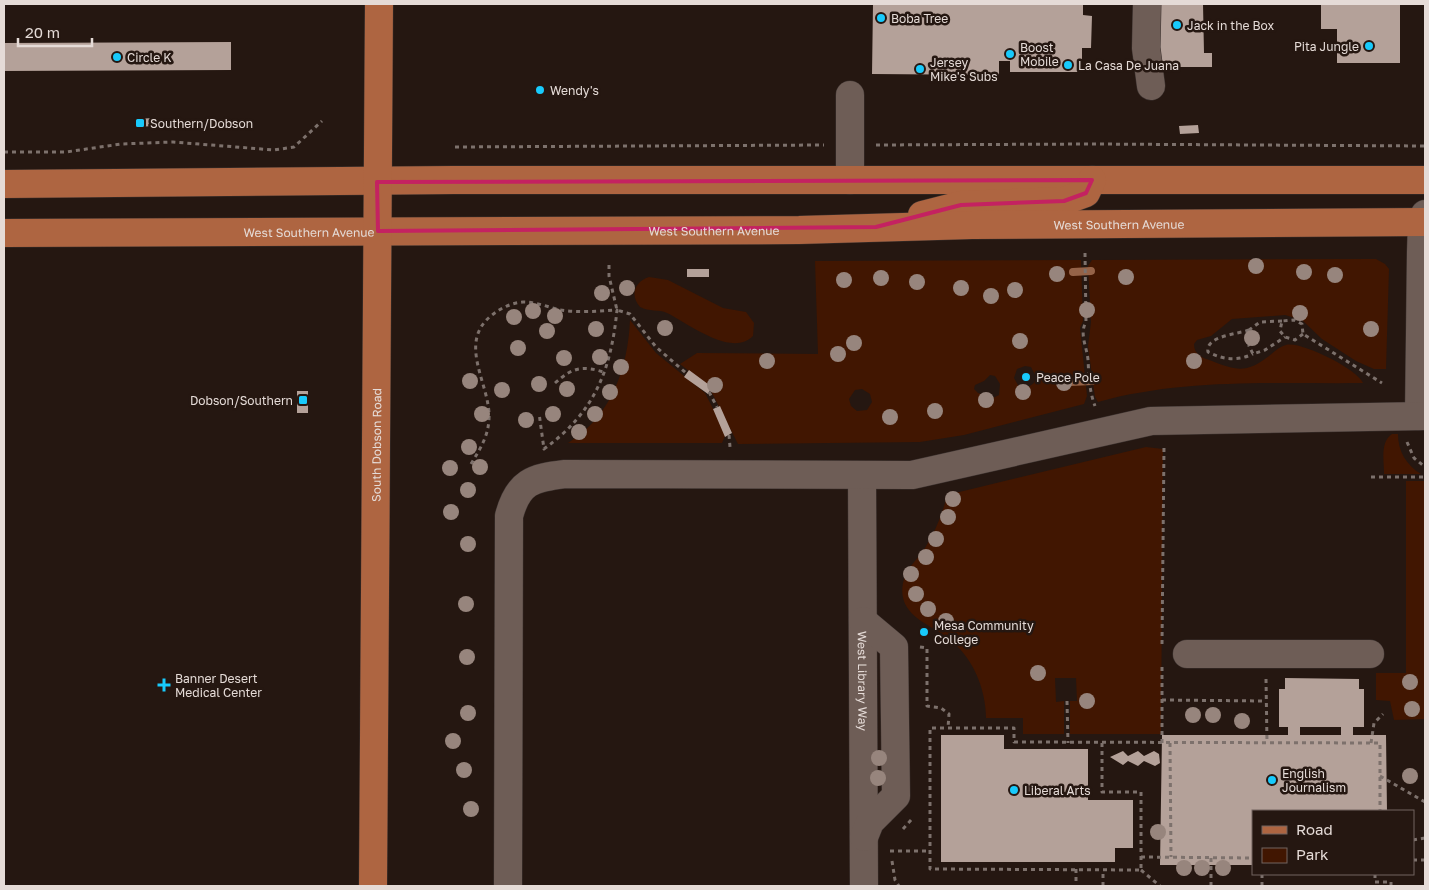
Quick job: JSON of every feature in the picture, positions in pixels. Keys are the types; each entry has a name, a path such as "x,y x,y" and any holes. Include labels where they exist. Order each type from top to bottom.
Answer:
{"main road":[{"name":"South Dobson Road","path":"373,886 379,4"},
{"path":"4,184 850,180 1425,180"},
{"path":"876,227 961,205 1064,201 1086,193 1092,180"},
{"name":"West Southern Avenue","path":"4,233 799,230 876,227 1424,220"}],"street":[{"path":"1147,4 1146,48 1151,86"},
{"path":"850,96 850,180"},
{"path":"508,886 509,516 513,500 523,485 543,476 565,474 912,475 1150,421 1422,416 1424,220"},
{"name":"West Library Way","path":"862,476 863,622 894,647 896,796 870,822 873,844"},
{"path":"1171,654 1370,654"},
{"path":"864,886 873,844"}],"path":[{"path":"4,152 66,152 121,144 173,142 274,150 294,147 322,121"},
{"path":"455,147 1093,144 1425,146"},
{"path":"1085,253 1086,322 1084,326 1084,343 1088,357 1088,386 1094,406"},
{"path":"539,414 544,449 571,425 598,389 606,373 617,310 609,276 609,265"},
{"path":"471,464 486,438 489,417 477,363 476,346 480,331 489,318 503,307 522,302 584,312 617,310 630,314 656,347 686,373"},
{"path":"1285,337 1265,350 1244,358 1223,358 1208,352 1207,347 1209,343 1218,338 1249,330 1260,322 1294,320 1302,324 1303,334"},
{"path":"1282,321 1280,331 1285,337 1295,340 1303,334"},
{"path":"1249,330 1249,346 1253,354"},
{"path":"1303,334 1382,383"},
{"path":"555,383 578,368 589,367 606,373"},
{"path":"708,392 717,407"},
{"path":"729,435 730,447"},
{"path":"1162,743 1162,700 1171,654 1164,441"},
{"path":"1409,449 1414,458 1425,467"},
{"path":"1371,477 1425,477"},
{"path":"914,647 927,648 927,706 941,708 949,714 948,728"},
{"path":"1265,654 1267,743"},
{"path":"1162,700 1266,701"},
{"path":"1067,701 1068,743"},
{"path":"1371,743 1374,723 1383,714"},
{"path":"1160,886 1141,870 930,870 930,728 1014,728 1014,742 1380,743 1380,810"},
{"path":"1102,743 1102,792 1141,792 1141,870"},
{"path":"1170,743 1171,857"},
{"path":"1380,776 1425,802"},
{"path":"873,844 930,851"},
{"path":"1141,857 1252,858"},
{"path":"1211,858 1211,886"},
{"path":"1076,870 1076,886"},
{"path":"1103,870 1103,886"},
{"path":"1375,875 1375,882 1391,882 1391,886"}],"highlighted area":[{"path":"1092,180 1086,193 1064,201 961,205 876,227 378,231 377,182"}],"green space":[{"path":"1376,259 1385,264 1389,269 1386,369 1374,369 1356,361 1322,339 1302,320 1285,315 1232,319 1211,336 1197,340 1194,344 1197,353 1202,357 1228,367 1242,369 1261,362 1283,346 1304,347 1340,364 1359,377 1363,383 1230,384 1163,389 1130,394 1098,402 1095,397 1088,346 1091,322 1088,266 1092,260"},
{"path":"1081,260 1083,321 1080,328 1087,396 1084,404 964,435 920,442 738,444 709,387 680,364 697,353 818,354 815,261","holes":["1025,366 1031,367 1036,377 1034,383 1027,388 1019,387 1014,378 1017,369","990,375 995,376 1000,384 999,395 993,398 978,393 974,389 975,385 984,381","862,389 870,394 872,402 867,410 857,411 851,406 849,399 855,390"]},
{"path":"649,277 668,280 723,308 746,312 754,323 753,336 744,342 722,341 667,313 640,307 635,298 635,290 640,282"},
{"path":"630,320 656,353 705,393 726,434 722,443 568,443 596,420 614,390 626,356"},
{"path":"1392,434 1398,434 1401,452 1407,462 1421,474 1384,474 1384,446 1388,437"},
{"path":"1146,447 1163,449 1161,734 1070,734 1070,701 1077,701 1076,678 1055,678 1056,702 1064,701 1064,734 1023,734 1023,718 986,718 980,684 971,663 957,645 909,611 902,594 904,578 932,536 947,495"},
{"path":"1406,481 1425,481 1425,719 1394,720 1390,701 1376,700 1376,673 1406,673"}],"building":[{"path":"873,4 1083,4 1083,15 1092,16 1091,48 1082,48 1082,72 1010,72 1010,61 999,61 999,75 872,74"},
{"name":"Jack in the Box","path":"1150,4 1203,4 1204,53 1212,53 1212,67 1165,67 1155,57"},
{"name":"Pita Jungle","path":"1321,4 1400,4 1400,63 1337,63 1337,29 1321,29"},
{"name":"Circle K","path":"231,42 231,70 4,71 4,43"},
{"path":"154,118 155,126 135,127 135,119"},
{"path":"1198,125 1199,133 1180,134 1179,126"},
{"path":"687,269 709,269 709,277 687,277"},
{"path":"689,370 712,387 708,394 684,377"},
{"path":"297,391 308,391 308,413 297,413"},
{"path":"720,406 732,433 725,437 713,409"},
{"path":"1285,678 1359,679 1359,689 1364,689 1364,727 1353,727 1353,735 1386,735 1387,810 1252,810 1252,865 1160,865 1162,735 1288,735 1288,727 1279,727 1279,689 1285,689","holes":["1300,727 1341,727 1341,735 1300,735"]},
{"name":"Liberal Arts","path":"941,735 1004,735 1004,749 1088,749 1088,800 1133,800 1133,848 1115,848 1115,862 941,862"},
{"path":"1123,751 1128,756 1138,751 1144,756 1154,751 1159,754 1160,763 1155,766 1144,761 1138,766 1128,761 1123,765 1110,757"}],"waterway":[{"path":"1073,272 1091,271"},
{"path":"1070,382 1092,381"}],"place":[{"name":"Boba Tree","path":"881,18"},
{"name":"Jack in the Box","path":"1177,25"},
{"name":"Pita Jungle","path":"1369,46"},
{"name":"Boost Mobile","path":"1010,54"},
{"name":"Circle K","path":"117,57"},
{"name":"La Casa De Juana","path":"1068,65"},
{"name":"Jersey Mike's Subs","path":"920,69"},
{"name":"Wendy's","path":"540,90"},
{"name":"Southern/Dobson","path":"140,123"},
{"name":"Peace Pole","path":"1026,377"},
{"name":"Dobson/Southern","path":"303,400"},
{"name":"Mesa Community College","path":"924,632"},
{"name":"Banner Desert Medical Center","path":"164,685"},
{"name":"English Journalism","path":"1272,780"},
{"name":"Liberal Arts","path":"1014,790"}]}
